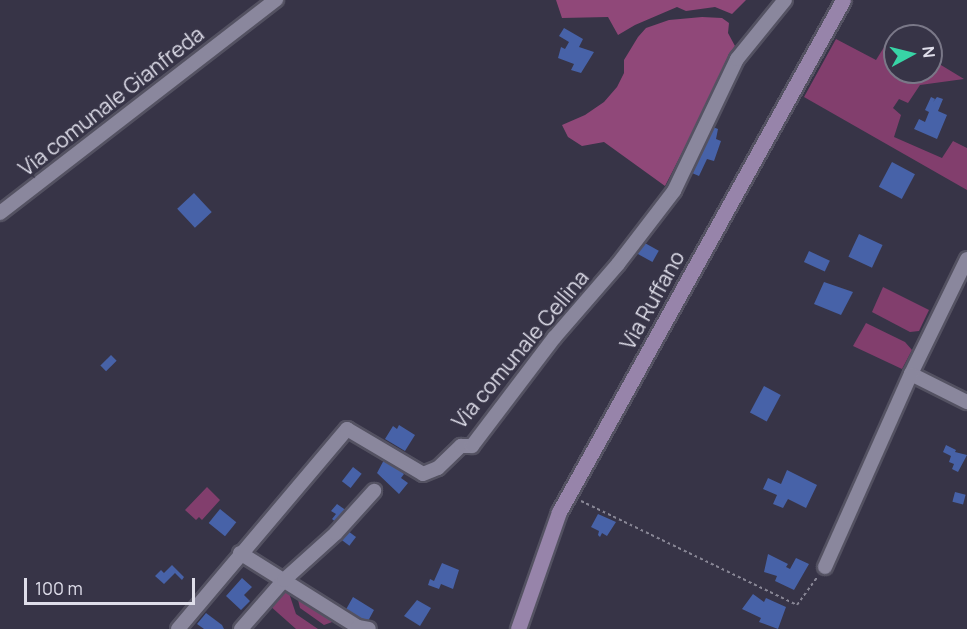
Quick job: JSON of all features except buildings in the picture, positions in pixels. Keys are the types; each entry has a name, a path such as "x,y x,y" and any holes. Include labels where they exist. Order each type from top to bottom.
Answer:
{"street":[{"name":"Via comunale Gianfreda","path":"0,213 276,0"},
{"name":"Via comunale Cellina","path":"178,629 347,429 423,474 438,468 461,446 472,446 554,338 618,264 674,191 737,58 785,0"},
{"name":"Via Ruffano","path":"518,629 559,513 568,495 843,0"},
{"path":"825,567 911,374 967,259"},
{"path":"911,374 967,402"},
{"path":"241,629 284,580 336,533 374,491"},
{"path":"240,553 358,627 369,629"}],"path":[{"path":"568,495 797,605 825,567"}],"shaded area":[{"path":"556,0 746,0 732,14 715,7 686,11 677,7 618,35 608,17 562,18"},
{"path":"722,18 729,23 728,33 735,46 665,186 604,142 582,146 568,137 562,125 585,115 604,102 617,87 624,73 624,60 646,28 669,20"},
{"path":"836,39 876,60 883,49 883,84 927,84 920,85 908,103 899,99 893,108 901,115 894,137 942,158 953,141 967,148 967,190 804,97"},
{"path":"943,66 964,79 943,82"},
{"path":"883,287 929,310 919,331 910,332 872,312"},
{"path":"866,323 905,342 912,350 902,369 853,346"},
{"path":"207,487 220,500 202,520 199,517 196,520 185,510"},
{"path":"284,590 288,590 296,614 318,629 296,629 269,605"},
{"path":"301,593 348,624 346,629 335,621 324,625 300,608 298,600"}]}
